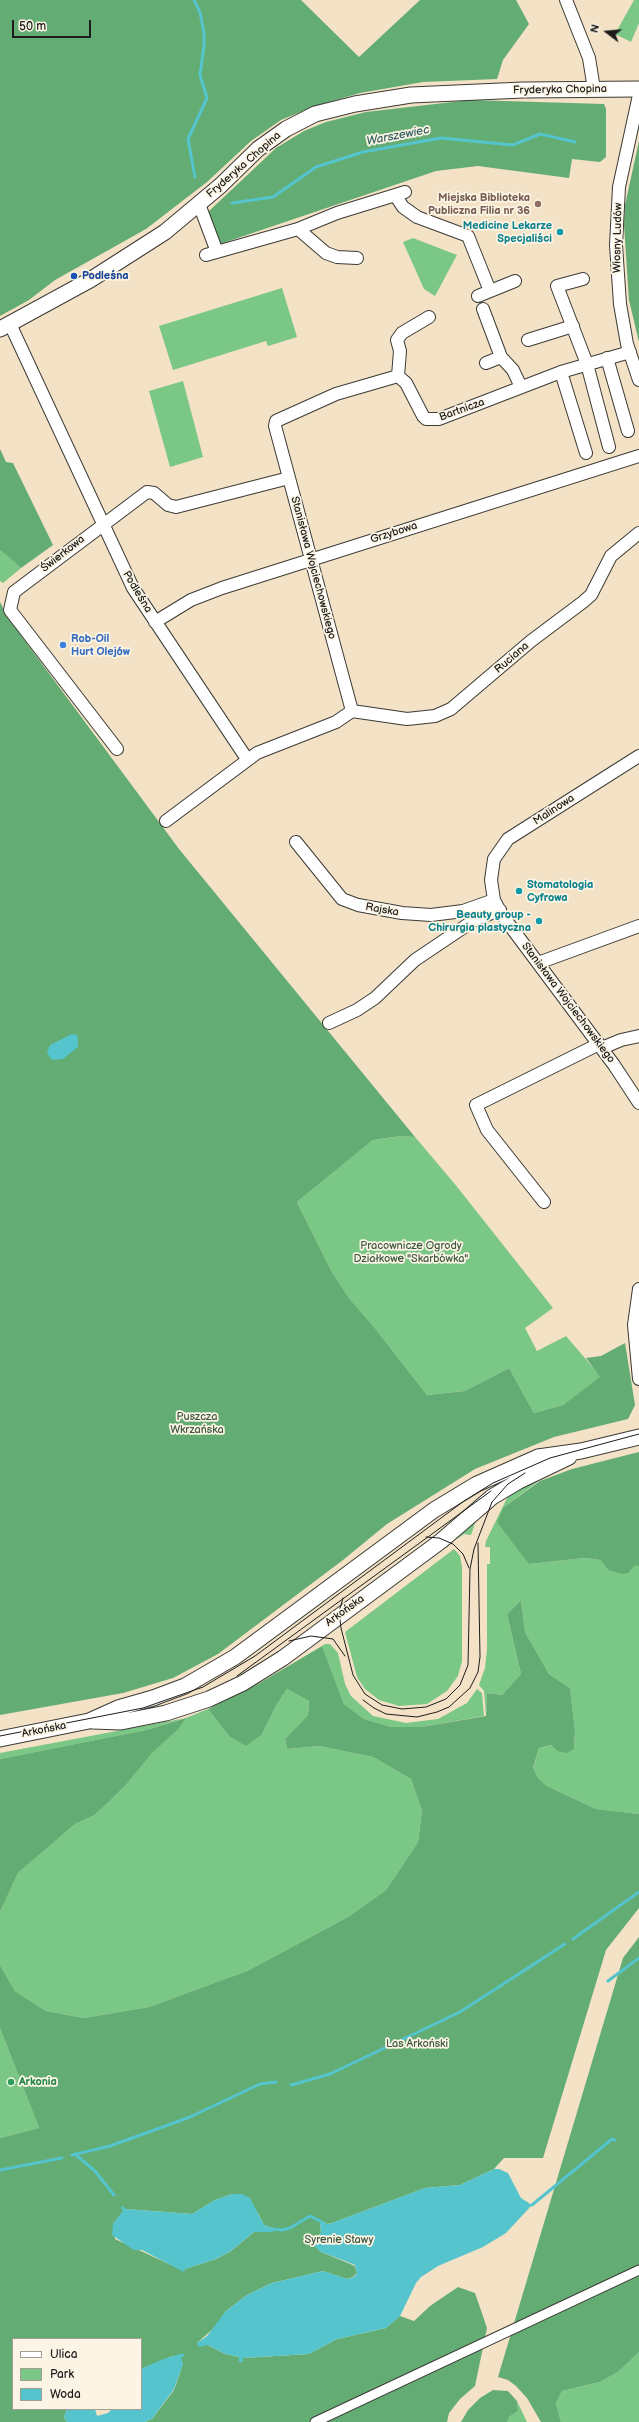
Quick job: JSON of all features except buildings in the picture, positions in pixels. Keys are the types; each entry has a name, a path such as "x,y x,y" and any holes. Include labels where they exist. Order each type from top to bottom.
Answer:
{"street":[{"path":"566,0 589,58 594,89"},
{"name":"Fryderyka Chopina","path":"5,326 90,280 165,232 199,204 258,149 300,120 333,109 419,94 639,89"},
{"name":"Wiosny Ludów","path":"639,95 619,187 616,238 620,304 630,352 639,380"},
{"path":"199,204 211,254 298,230 325,218 400,193 403,206 417,217 468,236 490,291"},
{"path":"298,230 326,253 336,257 357,258"},
{"path":"583,278 556,286 587,364 609,447"},
{"path":"478,296 515,282"},
{"path":"483,310 501,357 513,370 521,387"},
{"path":"398,376 400,351 397,340 402,332 429,316"},
{"name":"Podleśna","path":"5,326 133,588 247,759"},
{"path":"528,340 573,326"},
{"name":"Bartnicza","path":"398,376 406,383 423,416 433,420 562,372 630,352"},
{"path":"486,363 501,357"},
{"path":"607,358 628,431"},
{"path":"562,372 586,453"},
{"name":"Stanisława Wojciechowskiego","path":"352,711 312,560 274,426 280,418 336,394 398,376"},
{"name":"Grzybowa","path":"155,622 191,600 207,594 639,456"},
{"name":"Świerkowa","path":"117,749 10,610 14,592 102,524 147,492 154,493 168,505 176,507 289,478"},
{"name":"Ruciana","path":"352,711 407,719 435,716 451,709 531,641 583,602 591,594 611,556 639,533"},
{"path":"166,821 247,759 265,749 336,722 352,711"},
{"name":"Malinowa","path":"491,880 494,859 508,839 639,756"},
{"name":"Rajska","path":"296,842 342,899 358,905 402,914 431,915 497,905"},
{"name":"Stanisława Wojciechowskiego","path":"491,880 497,905 600,1046 639,1103"},
{"path":"329,1023 357,1010 375,998 415,960 497,905"},
{"path":"624,929 639,919"},
{"path":"538,963 624,929 639,926"},
{"path":"544,1202 487,1130 476,1105 600,1046 639,1036"},
{"path":"639,1289 634,1332 639,1379"},
{"name":"Arkońska","path":"0,1739 89,1721 118,1708 173,1691 217,1669 434,1510 470,1488 530,1459 581,1451 639,1437"},
{"name":"Arkońska","path":"89,1721 119,1722 166,1713 209,1699 247,1681 283,1658 441,1540 500,1492 581,1451"},
{"path":"315,2422 639,2270"}],"green space":[{"path":"0,0 301,0 359,57 420,0 516,0 529,24 503,60 497,79 423,82 360,93 315,106 281,120 251,141 207,182 146,229 55,280 29,300 0,316"},
{"path":"634,0 639,0 639,23 631,42 615,34"},
{"path":"470,100 604,104 606,109 606,157 600,162 572,159 569,178 478,166 436,171 220,244 208,212 276,148 304,131 326,122 366,112"},
{"path":"639,141 639,342 629,300 624,225 625,205"},
{"path":"413,238 457,255 435,296 424,289 403,242"},
{"path":"282,288 297,337 268,346 266,341 173,370 159,326"},
{"path":"183,381 203,457 170,467 149,391"},
{"path":"0,449 6,462 13,463 53,545 21,568 0,550"},
{"path":"0,550 21,568 3,583 0,581"},
{"name":"Puszcza Wkrzańska","path":"0,602 8,618 179,849 415,1137 401,1136 373,1140 297,1202 332,1272 349,1298 374,1327 427,1395 465,1391 509,1368 534,1413 563,1405 600,1377 586,1358 601,1356 625,1343 635,1405 628,1419 554,1437 475,1469 387,1524 343,1560 218,1654 173,1678 123,1693 0,1715"},
{"name":"Pracownicze Ogrody Działkowe \"Skarbówka\"","path":"401,1136 415,1137 454,1183 553,1308 525,1328 537,1351 566,1336 601,1377 563,1405 534,1413 509,1368 465,1391 427,1395 374,1327 349,1298 332,1272 297,1202 373,1140"},
{"path":"639,1452 639,1566 635,1565 628,1573 622,1574 608,1570 600,1560 585,1558 529,1564 497,1522 504,1507 540,1481 572,1469"},
{"path":"540,1480 504,1507 529,1564 585,1558 600,1560 608,1570 639,1559 639,1814 596,1809 547,1786 538,1778 533,1769 539,1748 551,1745 557,1751 574,1749 575,1730 570,1688 549,1674 525,1632 521,1600 507,1614 521,1674 502,1695 487,1693 486,1715 484,1691 479,1685 485,1668 487,1649 487,1564 490,1564 490,1547 485,1547 486,1541 508,1496 512,1492"},
{"path":"477,1517 471,1535 464,1534 457,1539 452,1536"},
{"path":"454,1549 460,1556 462,1567 462,1661 458,1676 447,1691 427,1704 399,1706 379,1700 365,1689 357,1677 345,1632"},
{"path":"324,1598 325,1601 242,1662 241,1660"},
{"name":"Las Arkoński","path":"521,1600 525,1632 549,1674 570,1688 575,1730 574,1749 567,1753 557,1751 551,1745 539,1748 533,1768 538,1778 547,1786 596,1809 639,1814 639,1908 606,1950 543,2158 504,2158 494,2169 460,2185 425,2188 332,2223 327,2224 323,2221 320,2223 321,2233 313,2240 319,2251 355,2266 357,2273 353,2277 347,2279 323,2271 272,2283 247,2295 226,2311 214,2328 197,2343 208,2345 225,2354 239,2357 239,2361 243,2358 309,2354 337,2339 386,2328 400,2316 414,2321 430,2306 458,2287 475,2293 487,2328 475,2386 460,2399 449,2413 447,2422 145,2422 152,2419 174,2390 183,2364 173,2356 142,2369 142,2338 12,2338 12,2410 67,2410 64,2417 67,2422 0,2422 0,2138 39,2128 0,2028 0,1965 15,1991 46,2011 84,2018 149,2007 247,1971 348,1917 386,1890 418,1842 422,1811 411,1779 373,1757 319,1746 287,1749 285,1739 308,1715 309,1701 287,1689 277,1704 262,1734 246,1746 229,1736 208,1709 258,1684 322,1646 344,1704 364,1719 391,1727 421,1727 486,1716 487,1693 502,1695 521,1674 507,1614","holes":["232,2194 242,2194 258,2213 264,2225 273,2228 273,2231 254,2232 231,2251 216,2259 185,2269 184,2271 115,2239 113,2224 125,2209 192,2214 215,2200"]},
{"path":"325,1644 330,1644 338,1653 345,1684 351,1696 373,1716 406,1723 438,1719 467,1703 477,1689 482,1693 484,1716 421,1727 391,1727 364,1719 344,1704 322,1646"},
{"path":"287,1689 309,1701 308,1715 285,1739 287,1749 319,1746 373,1757 411,1779 422,1811 418,1842 386,1890 348,1917 247,1971 149,2007 84,2018 46,2011 15,1991 0,1965 0,1912 18,1873 75,1824 95,1815 125,1786 153,1752 185,1718 208,1709 229,1736 262,1734 277,1704"},
{"path":"183,1718 146,1730 0,1759 0,1753"},
{"path":"186,1718 178,1729 153,1752 125,1786 95,1815 75,1824 18,1873 0,1912 0,1759 146,1730"},
{"path":"639,1937 639,2352 618,2372 600,2382 562,2391 556,2403 561,2422 541,2422 527,2398 516,2386 508,2380 498,2377 623,1958"},
{"name":"Arkonia","path":"0,2028 39,2128 0,2138"},
{"path":"639,2352 639,2422 561,2422 556,2403 562,2391 600,2382 618,2372"},
{"path":"493,2390 508,2391 517,2401 518,2411 509,2417 507,2422 461,2422 468,2410 480,2398"},
{"path":"517,2401 527,2422 507,2422 509,2417 518,2411"}],"water":[{"path":"72,1034 77,1035 78,1047 63,1059 52,1060 47,1053 50,1045"},
{"name":"Syrenie Stawy","path":"494,2169 499,2169 508,2173 521,2198 532,2205 506,2233 483,2247 438,2266 421,2277 416,2283 400,2316 386,2328 337,2339 309,2354 243,2358 243,2362 239,2362 239,2357 225,2354 208,2345 199,2347 197,2343 207,2336 226,2311 247,2295 272,2283 323,2271 347,2279 354,2277 357,2273 355,2265 319,2251 312,2243 321,2233 320,2223 323,2221 327,2224 332,2223 425,2188 460,2185"},
{"path":"232,2194 242,2194 250,2198 264,2225 273,2228 273,2232 254,2232 231,2251 216,2259 185,2269 184,2272 142,2250 134,2250 112,2235 113,2224 123,2211 121,2207 123,2206 125,2209 192,2214 215,2200"},
{"path":"180,2354 183,2364 174,2389 152,2419 145,2422 67,2422 64,2417 67,2410 95,2410 97,2416 108,2413 111,2410 142,2410 142,2369"}],"waterway":[{"name":"Warszewiec","path":"194,0 200,12 204,33 204,46 200,75 207,98 188,139 195,177"},
{"name":"Warszewiec","path":"232,203 273,197 316,167 363,152 441,138 513,145 540,134 575,142"},
{"path":"573,1939 639,1892"},
{"path":"291,2085 330,2074 460,2012 565,1944"},
{"path":"608,1981 639,1958"},
{"path":"72,2155 110,2146 190,2117 260,2084 276,2082"},
{"path":"532,2205 612,2139 615,2140"},
{"path":"75,2154 95,2171 114,2195"},
{"path":"0,2170 62,2158"},
{"path":"273,2229 282,2230 290,2228 310,2216 322,2222"}],"tram line":[{"path":"0,1736 143,1708 203,1687 255,1656 464,1501 493,1483 550,1458 639,1434"},
{"path":"343,1598 339,1612 341,1628 353,1675 365,1694 382,1705 402,1709 426,1707 446,1699 460,1685 468,1665 470,1569 474,1549 492,1502 508,1484 525,1473"},
{"path":"237,1676 491,1491"},
{"path":"426,1537 439,1538 453,1544 463,1554 469,1568"},
{"path":"363,1700 386,1714 417,1717 449,1707 470,1688 478,1672 480,1657 478,1543"},
{"path":"289,1641 311,1636 333,1639 345,1656"}],"place":[{"name":"Miejska Biblioteka Publiczna Filia nr 36","path":"538,204"},
{"name":"Medicine Lekarze Specjaliści","path":"560,232"},
{"name":"Podleśna","path":"74,276"},
{"name":"Rob-Oil Hurt Olejów","path":"63,645"},
{"name":"Stomatologia Cyfrowa","path":"519,891"},
{"name":"Beauty group - Chirurgia plastyczna","path":"539,921"},
{"name":"Arkonia","path":"11,2082"}]}
